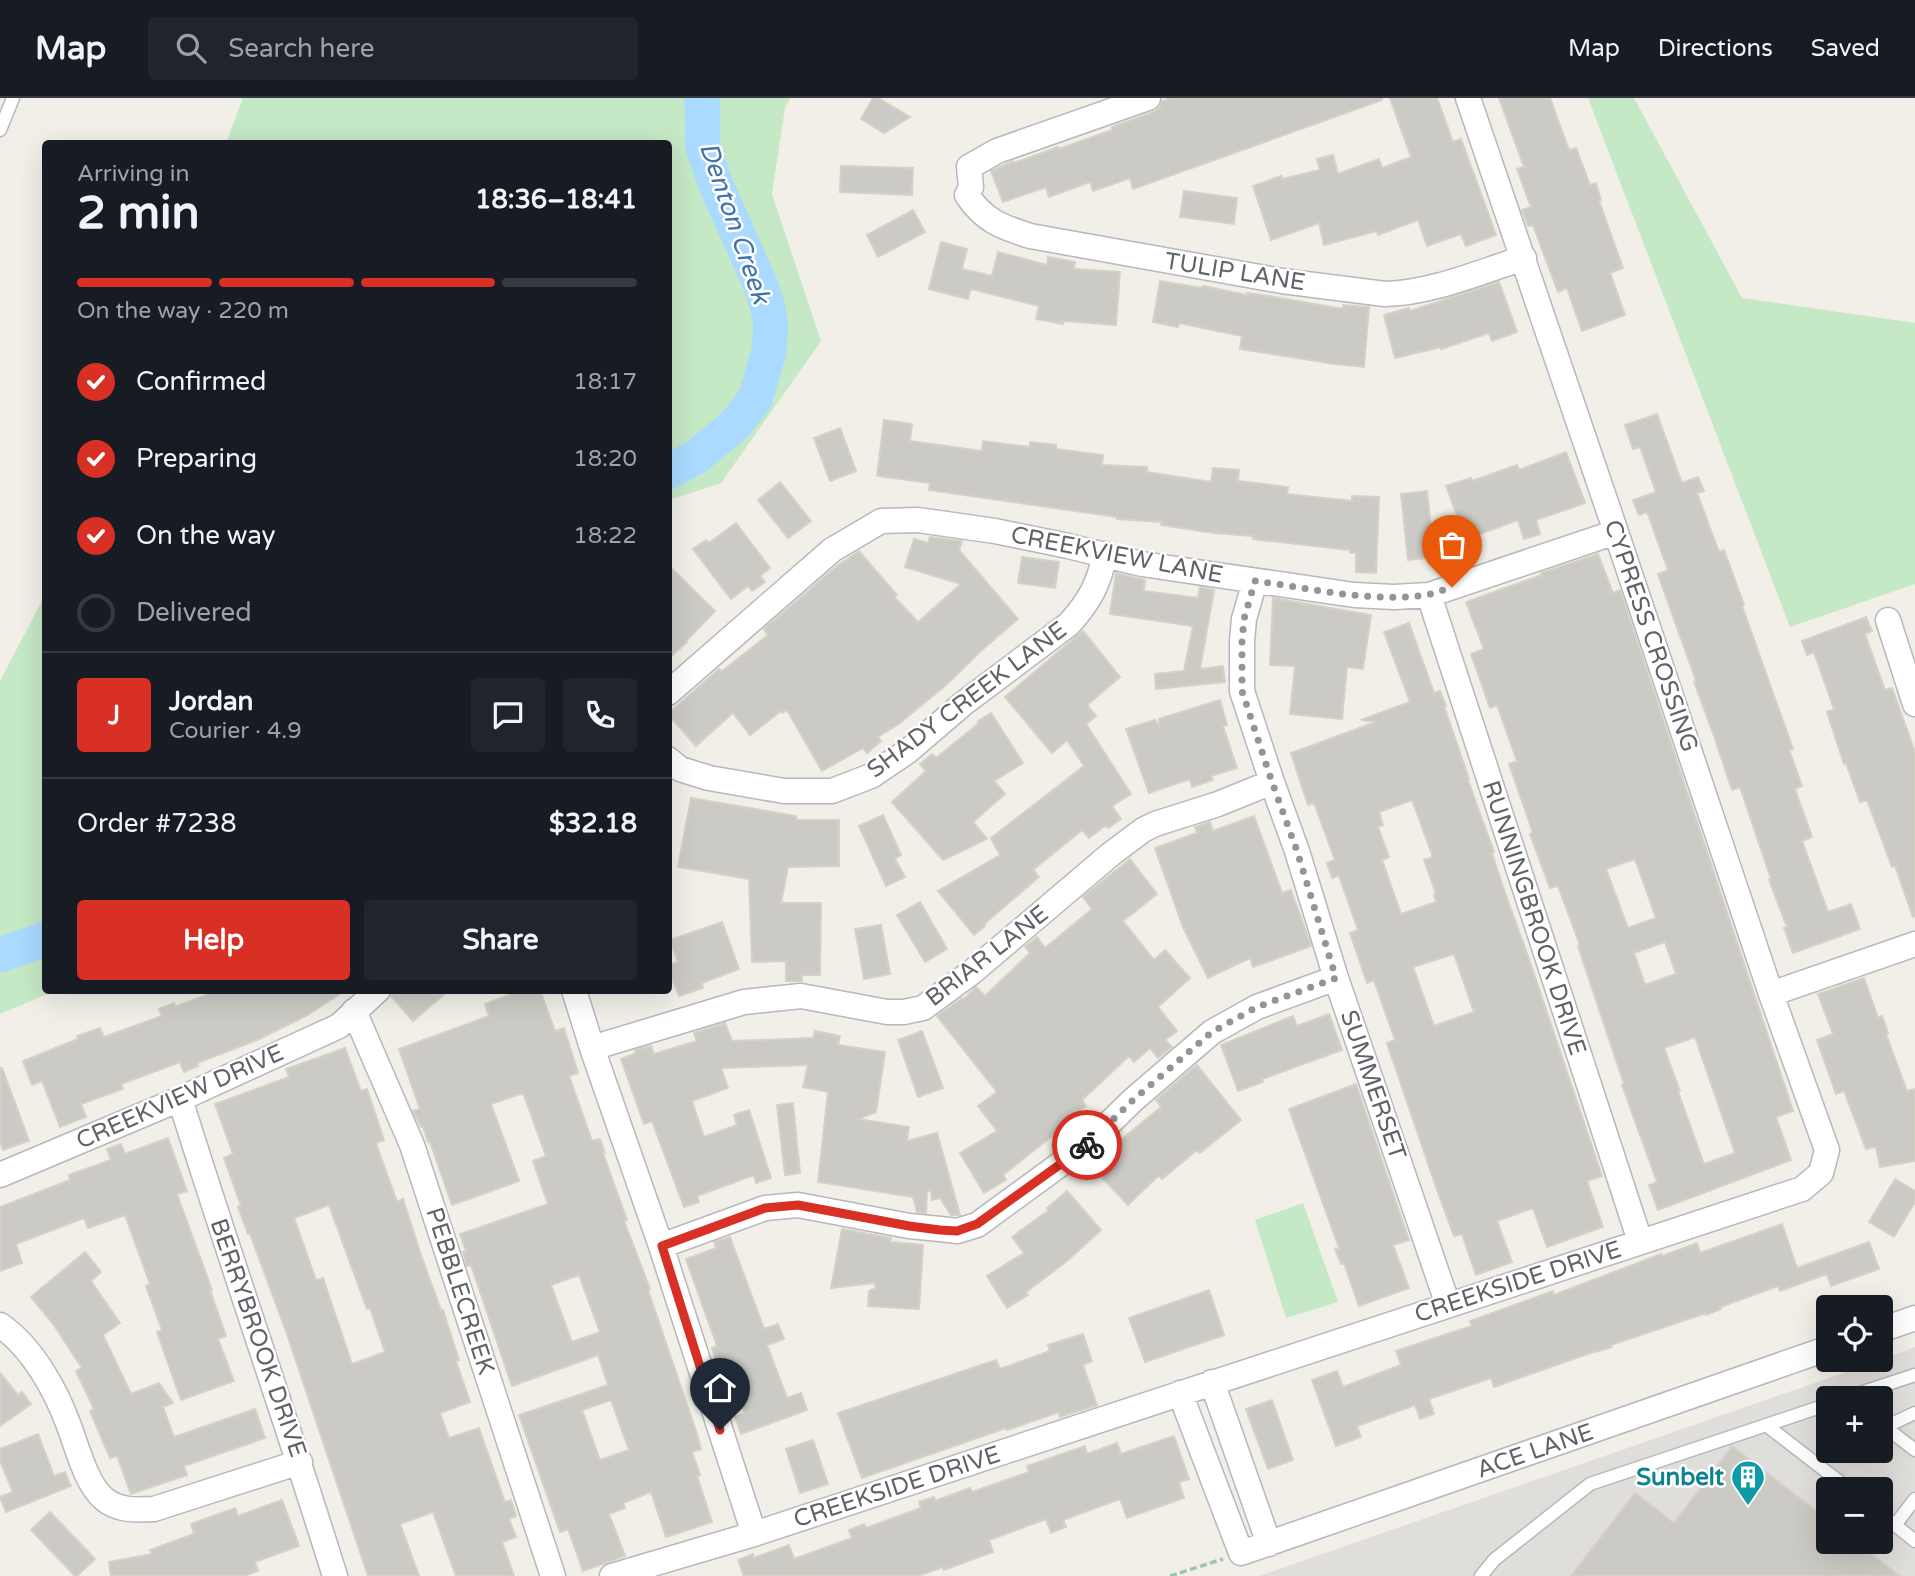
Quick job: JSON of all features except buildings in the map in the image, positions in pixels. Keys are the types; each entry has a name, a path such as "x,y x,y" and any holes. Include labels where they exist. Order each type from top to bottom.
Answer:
{"street":[{"name":"TULIP LANE","path":"1148,98 997,150 969,167 971,187 967,195 976,210 1002,227 1030,236 1282,281 1372,293 1399,294 1524,258"},
{"name":"CYPRESS CROSSING","path":"1468,98 1771,994 1827,1150 1821,1173"},
{"name":"CREEKVIEW LANE","path":"672,690 832,550 881,522 918,520 957,525 1105,554 1142,564 1354,595 1394,597 1429,594 1616,532"},
{"name":"SHADY CREEK LANE","path":"672,762 680,768 709,778 783,791 832,791 871,776 908,751 964,703 1069,624 1093,592 1101,576 1105,554"},
{"name":"SUMMERSET","path":"1255,581 1244,619 1242,691 1297,851 1336,978 1448,1305"},
{"name":"RUNNINGBROOK DRIVE","path":"1429,594 1640,1241"},
{"path":"1888,620 1915,704"},
{"name":"BRIAR LANE","path":"592,1048 744,1002 801,996 887,1012 923,1008 972,972 1143,830 1272,782"},
{"path":"1771,994 1915,944"},
{"path":"662,1246 765,1208 798,1205 940,1230 957,1231 977,1224 1088,1144 1133,1100 1212,1032 1257,1007 1336,978"},
{"path":"354,1011 373,994"},
{"path":"575,994 662,1246 754,1534"},
{"name":"CREEKVIEW DRIVE","path":"0,1175 180,1099 339,1026 354,1011"},
{"name":"PEBBLECREEK","path":"354,1011 412,1145 553,1576"},
{"name":"BERRYBROOK DRIVE","path":"180,1099 335,1576"},
{"name":"CREEKSIDE DRIVE","path":"612,1576 754,1534 1802,1189 1821,1173"},
{"path":"1893,1326 1915,1318"},
{"path":"0,1325 35,1360 54,1392 84,1468 102,1497 114,1505 131,1510 154,1509 300,1462"},
{"name":"ACE LANE","path":"1241,1553 1816,1353"},
{"path":"1212,1382 1269,1544"},
{"path":"1180,1393 1241,1553"}],"lane":[{"path":"0,130 13,98"},
{"path":"1882,1386 1915,1375"},
{"path":"1481,1576 1494,1560 1590,1484 1816,1408"},
{"path":"1893,1421 1915,1413"},
{"path":"1766,1424 1834,1477"},
{"path":"1893,1433 1915,1450"},
{"path":"1915,1499 1895,1525 1915,1541"}],"path":[{"path":"1170,1576 1241,1553"}],"shaded area":[{"path":"1915,1347 1915,1576 1259,1576 1846,1372 1893,1372 1893,1355"}],"green space":[{"path":"243,98 790,98 785,108 772,194 821,341 721,483 672,499 672,140 227,140"},
{"path":"1588,98 1634,98 1742,298 1915,323 1915,584 1790,627"},
{"path":"42,601 42,994 48,994 0,1014 0,681"},
{"path":"1303,1203 1338,1302 1286,1318 1255,1220"}],"waterway":[{"name":"Denton Creek","path":"672,470 696,457 735,425 755,399 769,351 771,325 761,286 716,185 703,147 702,98"},
{"name":"Denton Creek","path":"0,955 42,940"}],"way so far":[{"path":"1087,1145 1133,1100 1212,1032 1257,1007 1336,978 1297,851 1242,691 1244,619 1255,581 1354,595 1394,597 1429,594 1452,587"}],"place":[{"name":"Sunbelt","path":"1748,1507"}],"route":[{"path":"720,1430 662,1246 765,1208 798,1205 909,1226 957,1231 977,1224 1087,1145"}]}
